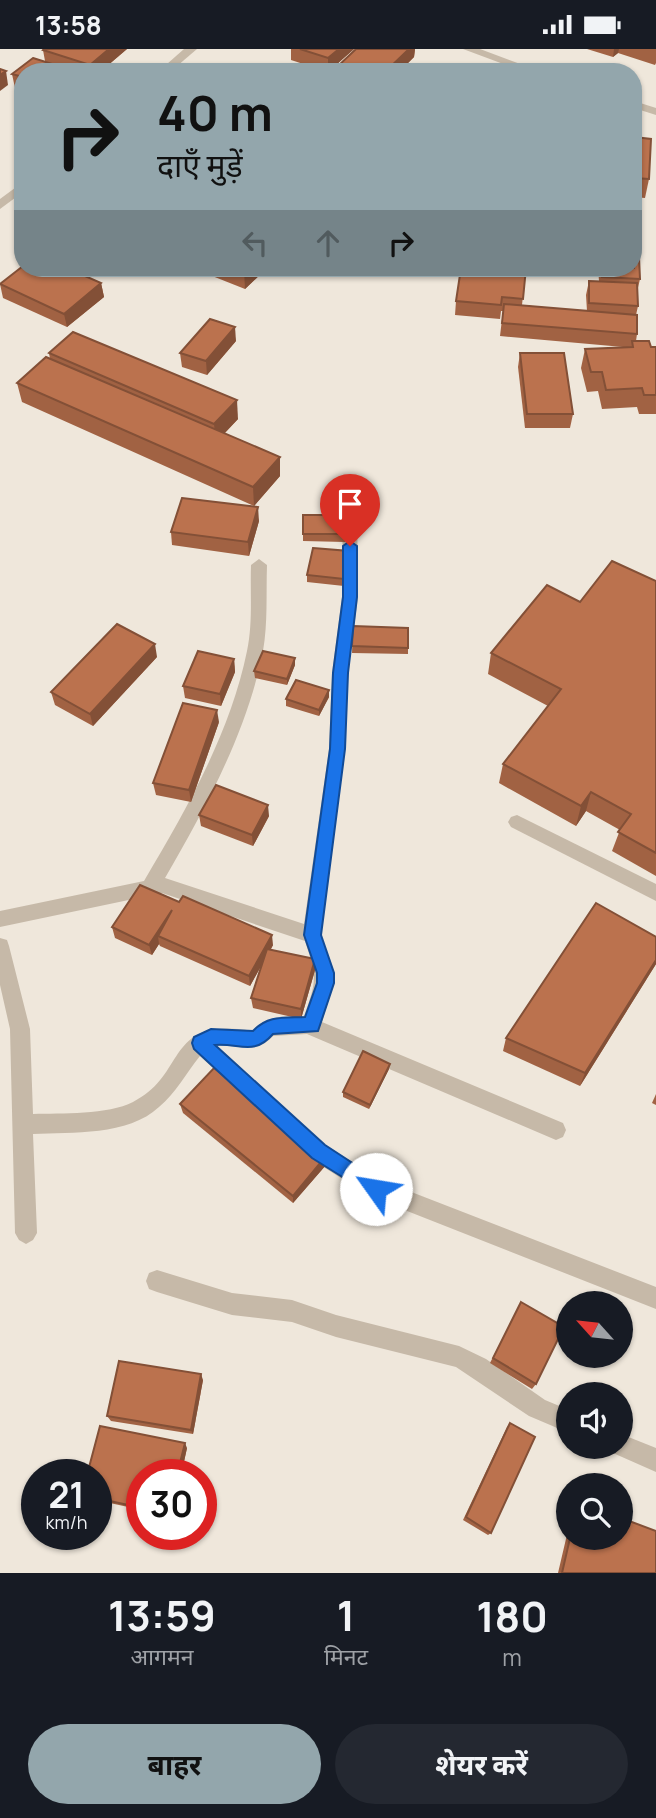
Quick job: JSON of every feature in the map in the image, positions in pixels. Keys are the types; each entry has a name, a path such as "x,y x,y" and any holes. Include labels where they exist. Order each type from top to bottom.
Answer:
{"street":[{"path":"174,63 191,49"},
{"path":"469,49 510,63"},
{"path":"0,205 14,193"},
{"path":"311,1025 325,983 325,973 312,935 337,749 340,673 350,597 350,496"},
{"path":"151,886 184,829 217,762 244,693 255,648 260,565"},
{"path":"517,822 656,893"},
{"path":"0,919 162,884 312,935"},
{"path":"0,946 20,1029 26,1233"},
{"path":"21,1125 120,1116 139,1110 157,1097 200,1043 211,1037 253,1040 268,1027 311,1025 317,1031 556,1130"},
{"path":"200,1043 318,1152 376,1189 656,1298"},
{"path":"157,1281 232,1304 292,1311 459,1357 537,1408 556,1416"},
{"path":"633,1450 656,1460"}],"building":[{"path":"109,49 92,63 84,63 43,50"},
{"path":"300,49 339,49 328,58"},
{"path":"356,49 409,49 394,63 341,63"},
{"path":"33,58 49,63 26,63"},
{"path":"642,138 651,139 649,179 642,179"},
{"path":"14,273 14,277 87,277 101,283 64,314 0,284"},
{"path":"460,277 525,277 523,299 502,297 501,305 456,301"},
{"path":"602,277 640,277 640,279"},
{"path":"589,281 637,283 638,306 589,303"},
{"path":"504,304 637,315 637,334 502,323"},
{"path":"210,319 235,327 206,361 180,353"},
{"path":"73,332 237,400 214,424 49,353"},
{"path":"632,341 649,341 651,347 656,347 656,395 644,395 642,388 606,390 602,372 591,372 585,349 633,347"},
{"path":"520,353 564,353 573,414 527,414"},
{"path":"46,357 280,457 253,487 17,383"},
{"path":"182,498 258,507 248,542 171,532"},
{"path":"303,515 346,515 345,534 303,534"},
{"path":"313,548 349,551 344,579 307,575"},
{"path":"612,561 656,581 656,853 618,832 631,814 591,792 581,806 503,764 561,689 491,653 547,585 580,602"},
{"path":"117,624 155,644 90,714 51,692"},
{"path":"353,626 408,628 408,648 352,646"},
{"path":"198,651 234,659 220,694 183,686"},
{"path":"263,651 295,658 287,679 254,671"},
{"path":"296,680 329,690 319,710 286,699"},
{"path":"183,703 217,710 189,790 153,783"},
{"path":"216,785 268,805 252,835 199,815"},
{"path":"140,885 179,902 183,896 272,935 249,976 158,936 172,910 149,945 112,927"},
{"path":"596,903 656,937 656,960 585,1073 506,1038"},
{"path":"267,949 315,959 301,1009 251,998"},
{"path":"363,1051 390,1064 370,1105 343,1092"},
{"path":"214,1068 326,1156 293,1196 180,1104"},
{"path":"521,1302 556,1322 556,1343 536,1384 493,1358"},
{"path":"119,1361 201,1374 191,1430 107,1416"},
{"path":"510,1423 535,1437 491,1533 466,1517"},
{"path":"100,1426 185,1443 181,1459 126,1459 126,1505 112,1501 112,1459 91,1459"},
{"path":"633,1522 656,1531 656,1573 562,1573 567,1550 633,1550"}],"route":[{"path":"350,546 350,597 340,673 337,749 312,935 325,973 325,983 311,1025 268,1027 253,1040 211,1037 200,1043 318,1152 376,1189"}]}
